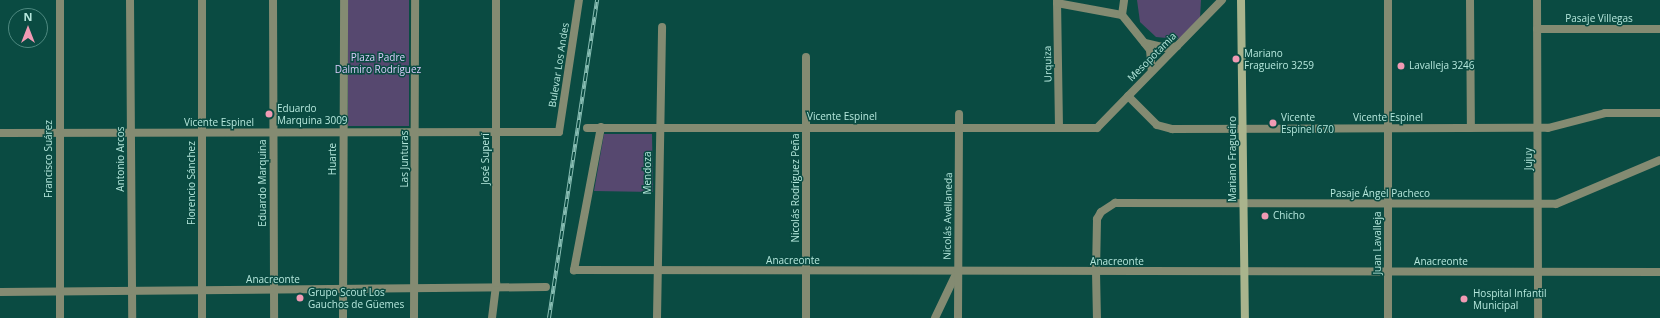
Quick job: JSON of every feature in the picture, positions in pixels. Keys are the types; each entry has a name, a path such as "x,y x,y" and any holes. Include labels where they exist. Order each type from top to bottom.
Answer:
{"main road":[{"name":"Mariano Fragueiro","path":"1241,0 1245,318"}],"street":[{"name":"Francisco Suárez","path":"60,0 60,318"},
{"name":"Antonio Arcos","path":"130,0 132,318"},
{"name":"Florencio Sánchez","path":"202,0 202,318"},
{"name":"Eduardo Marquina","path":"273,0 274,318"},
{"name":"Huarte","path":"343,318 344,0"},
{"name":"Las Junturas","path":"414,318 415,0"},
{"name":"José Superí","path":"492,318 496,289 496,0"},
{"name":"Bulevar Los Andes","path":"559,132 579,0"},
{"path":"1122,15 1124,0"},
{"name":"Mesopotamia","path":"1097,128 1222,0"},
{"name":"Juan Lavalleja","path":"1388,0 1388,318"},
{"path":"1470,0 1472,128"},
{"name":"Jujuy","path":"1537,0 1539,128 1538,318"},
{"path":"1057,2 1122,15 1150,50 1152,71"},
{"name":"Urquiza","path":"1057,2 1059,128"},
{"name":"Mendoza","path":"657,318 658,128 662,27"},
{"name":"Pasaje Villegas","path":"1537,29 1660,29"},
{"path":"1145,43 1166,48 1177,46"},
{"name":"Nicolás Rodríguez Peña","path":"806,57 806,318"},
{"name":"Vicente Espinel","path":"1128,96 1164,129 1539,128 1611,113 1660,113"},
{"name":"Nicolás Avellaneda","path":"958,318 959,114"},
{"name":"Anacreonte","path":"601,127 574,270 958,272 1660,272"},
{"name":"Vicente Espinel","path":"587,128 1097,128"},
{"name":"Vicente Espinel","path":"0,133 343,134 559,132"},
{"name":"Pasaje Ángel Pacheco","path":"1096,272 1097,219 1101,212 1115,203 1564,203 1660,160"},
{"path":"935,318 958,272"},
{"path":"1096,272 1097,318"},
{"name":"Anacreonte","path":"0,292 496,289 546,287"}],"green space":[{"name":"Plaza Padre Dalmiro Rodríguez","path":"348,0 409,0 409,126 348,126"},
{"path":"1137,0 1201,0 1200,18 1187,35 1177,39 1156,37 1140,22"},
{"path":"604,134 652,134 653,192 594,191"}],"railway":[{"path":"549,318 597,0"}],"place":[{"name":"Mariano Fragueiro 3259","path":"1236,59"},
{"name":"Lavalleja 3246","path":"1401,66"},
{"name":"Eduardo Marquina 3009","path":"269,114"},
{"name":"Vicente Espinel 670","path":"1273,123"},
{"name":"Chicho","path":"1265,216"},
{"name":"Grupo Scout Los Gauchos de Güemes","path":"300,298"},
{"name":"Hospital Infantil Municipal","path":"1464,299"}]}
